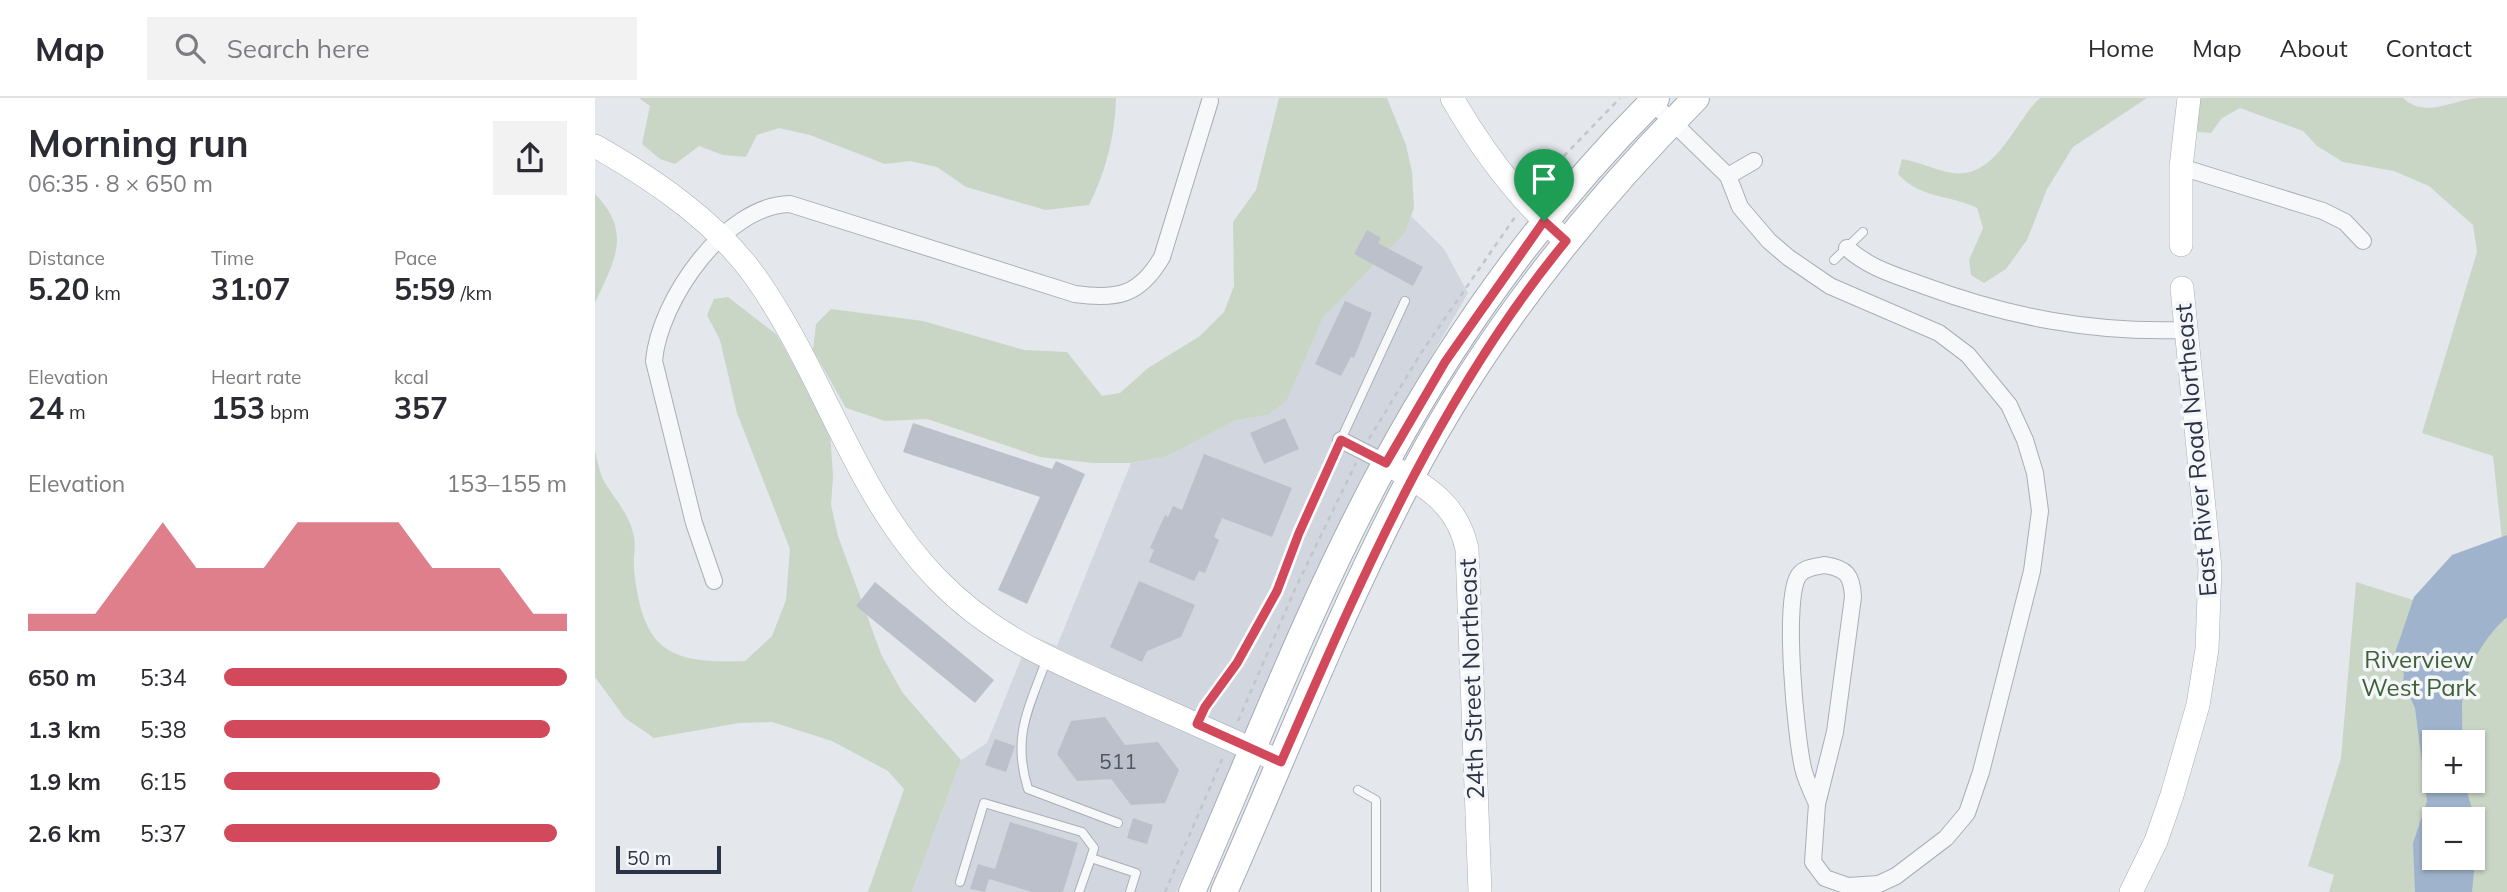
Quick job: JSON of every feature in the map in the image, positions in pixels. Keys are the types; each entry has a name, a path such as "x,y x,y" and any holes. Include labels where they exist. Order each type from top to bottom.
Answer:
{"main road":[{"path":"1224,892 1347,611 1411,477 1499,335 1566,241 1622,173 1696,98"},
{"path":"1192,892 1341,552 1374,457 1544,221 1654,100"}],"street":[{"path":"1452,98 1492,161 1544,221 1566,241"},
{"path":"2181,245 2181,167 2189,98"},
{"path":"1654,100 1672,122 1728,176 1740,207 1769,241 1789,258 1830,286 1939,333 1968,355 1998,389 2018,423 2030,455 2038,493 2038,530 2032,571 1981,772 1967,813 1945,838 1903,871 1879,884 1856,886 1835,883 1817,871 1813,850 1817,804 1835,732 1853,597 1850,575 1844,570 1824,565 1804,570 1799,576 1791,606 1798,743 1817,804"},
{"path":"714,581 694,523 654,361 656,339 664,314 683,284 743,218 759,209 790,204 1076,294 1100,298 1117,295 1136,289 1162,257 1210,101"},
{"path":"595,146 677,198 722,239 754,274 879,501 908,546 936,578 983,621 1047,658 1281,762"},
{"path":"1728,176 1754,161"},
{"path":"2181,167 2323,211 2345,222 2363,241"},
{"path":"1847,248 1873,267 2021,317 2097,329 2184,330"},
{"name":"East River Road Northeast","path":"2131,892 2156,841 2172,795 2198,705 2207,649 2210,568 2184,330 2182,288"},
{"path":"1341,440 1374,457"},
{"name":"24th Street Northeast","path":"1374,457 1411,477 1445,502 1463,531 1467,549 1480,892"}],"lane":[{"path":"1834,260 1863,232"},
{"path":"1197,724 1205,707 1237,663 1277,591 1299,533 1405,301"},
{"path":"1047,658 1020,733 1020,762 1028,789 1118,823"},
{"path":"1358,790 1376,800 1375,892"},
{"path":"960,882 984,803 1082,832 1094,848 1079,892"},
{"path":"1091,858 1136,873 1130,892"}],"path":[{"path":"1539,180 1620,98"},
{"path":"1238,721 1296,587 1374,457 1422,353 1515,218"},
{"path":"1165,892 1224,756"}],"shaded area":[{"path":"1411,216 1444,249 1468,293 1359,482 1176,892 912,892 961,760 987,743 1023,654 1035,637 1057,646 1131,463 1168,456 1236,420 1268,415 1322,319 1405,233"}],"green space":[{"path":"639,98 1116,98 1109,153 1089,205 1046,210 966,187 937,167 910,161 885,164 810,135 779,128 757,135 746,157 723,155 699,146 675,164 660,159 642,144 650,106"},
{"path":"1279,98 1387,98 1406,145 1412,172 1414,208 1405,233 1322,319 1287,400 1268,415 1236,420 1168,456 1131,463 1093,463 1040,457 927,419 885,421 846,408 813,350 816,324 831,309 923,321 1024,350 1067,352 1102,396 1120,393 1148,368 1200,336 1224,312 1234,286 1233,222 1256,190"},
{"path":"2040,98 2147,98 2073,147 2047,189 2027,240 2006,269 1984,283 1971,275 1969,260 1983,228 1977,208 1916,188 1898,174 1902,159 1957,173 1978,169 1989,162 2007,142"},
{"name":"Riverview West Park","path":"2200,98 2403,98 2412,104 2430,108 2468,99 2507,98 2507,892 2329,892 2334,875 2308,866 2341,758 2356,582 2451,612 2506,576 2493,456 2422,433 2477,252 2473,225 2429,186 2394,171 2343,162 2317,146 2303,131 2240,108 2222,118 2211,133 2198,132 2196,115"},
{"path":"595,194 607,208 617,235 613,260 595,303"},
{"path":"728,297 777,335 830,430 833,477 831,505 838,536 881,654 902,692 961,760 912,892 868,892 904,789 888,771 832,741 772,722 739,723 654,738 625,718 595,677 595,451 603,478 632,529 635,541 634,570 644,618 653,635 664,647 678,655 696,659 745,661 772,636 786,600 790,549 737,413 720,340 707,315 714,299"}],"water":[{"path":"2507,535 2507,617 2485,641 2469,671 2463,692 2462,730 2422,730 2422,762 2415,708 2403,681 2404,674 2394,656 2414,597 2452,555"},
{"path":"2426,793 2467,793 2471,807 2425,807"},
{"path":"2422,816 2422,870 2474,870 2472,892 2415,892 2413,843"}],"building":[{"path":"1367,230 1381,238 1378,243 1423,267 1413,286 1354,254"},
{"path":"1345,301 1372,313 1354,358 1351,357 1341,376 1315,364"},
{"path":"1285,418 1299,449 1264,464 1250,433"},
{"path":"913,423 1052,469 1056,461 1085,474 1027,604 998,590 1040,497 903,452"},
{"path":"1204,454 1292,488 1272,537 1222,518 1214,537 1219,540 1205,573 1199,571 1194,581 1149,562 1154,550 1150,548 1165,515 1168,517 1173,506 1182,510"},
{"path":"1139,581 1195,605 1181,637 1147,651 1142,662 1110,647"},
{"path":"875,582 994,680 975,703 856,606"},
{"path":"1105,717 1125,745 1158,742 1179,770 1165,803 1131,805 1111,779 1077,781 1057,754 1071,721"},
{"path":"995,739 1015,746 1006,772 985,765"},
{"path":"1133,818 1153,825 1147,844 1127,838"},
{"path":"1010,822 1078,843 1063,892 1032,892 989,879 985,892 970,889 978,864 995,869"}],"route":[{"path":"1544,221 1566,241 1450,409 1411,477 1347,611 1281,762 1197,724 1205,707 1237,663 1277,591 1299,533 1341,440 1386,463 1445,362 1544,221"}]}
